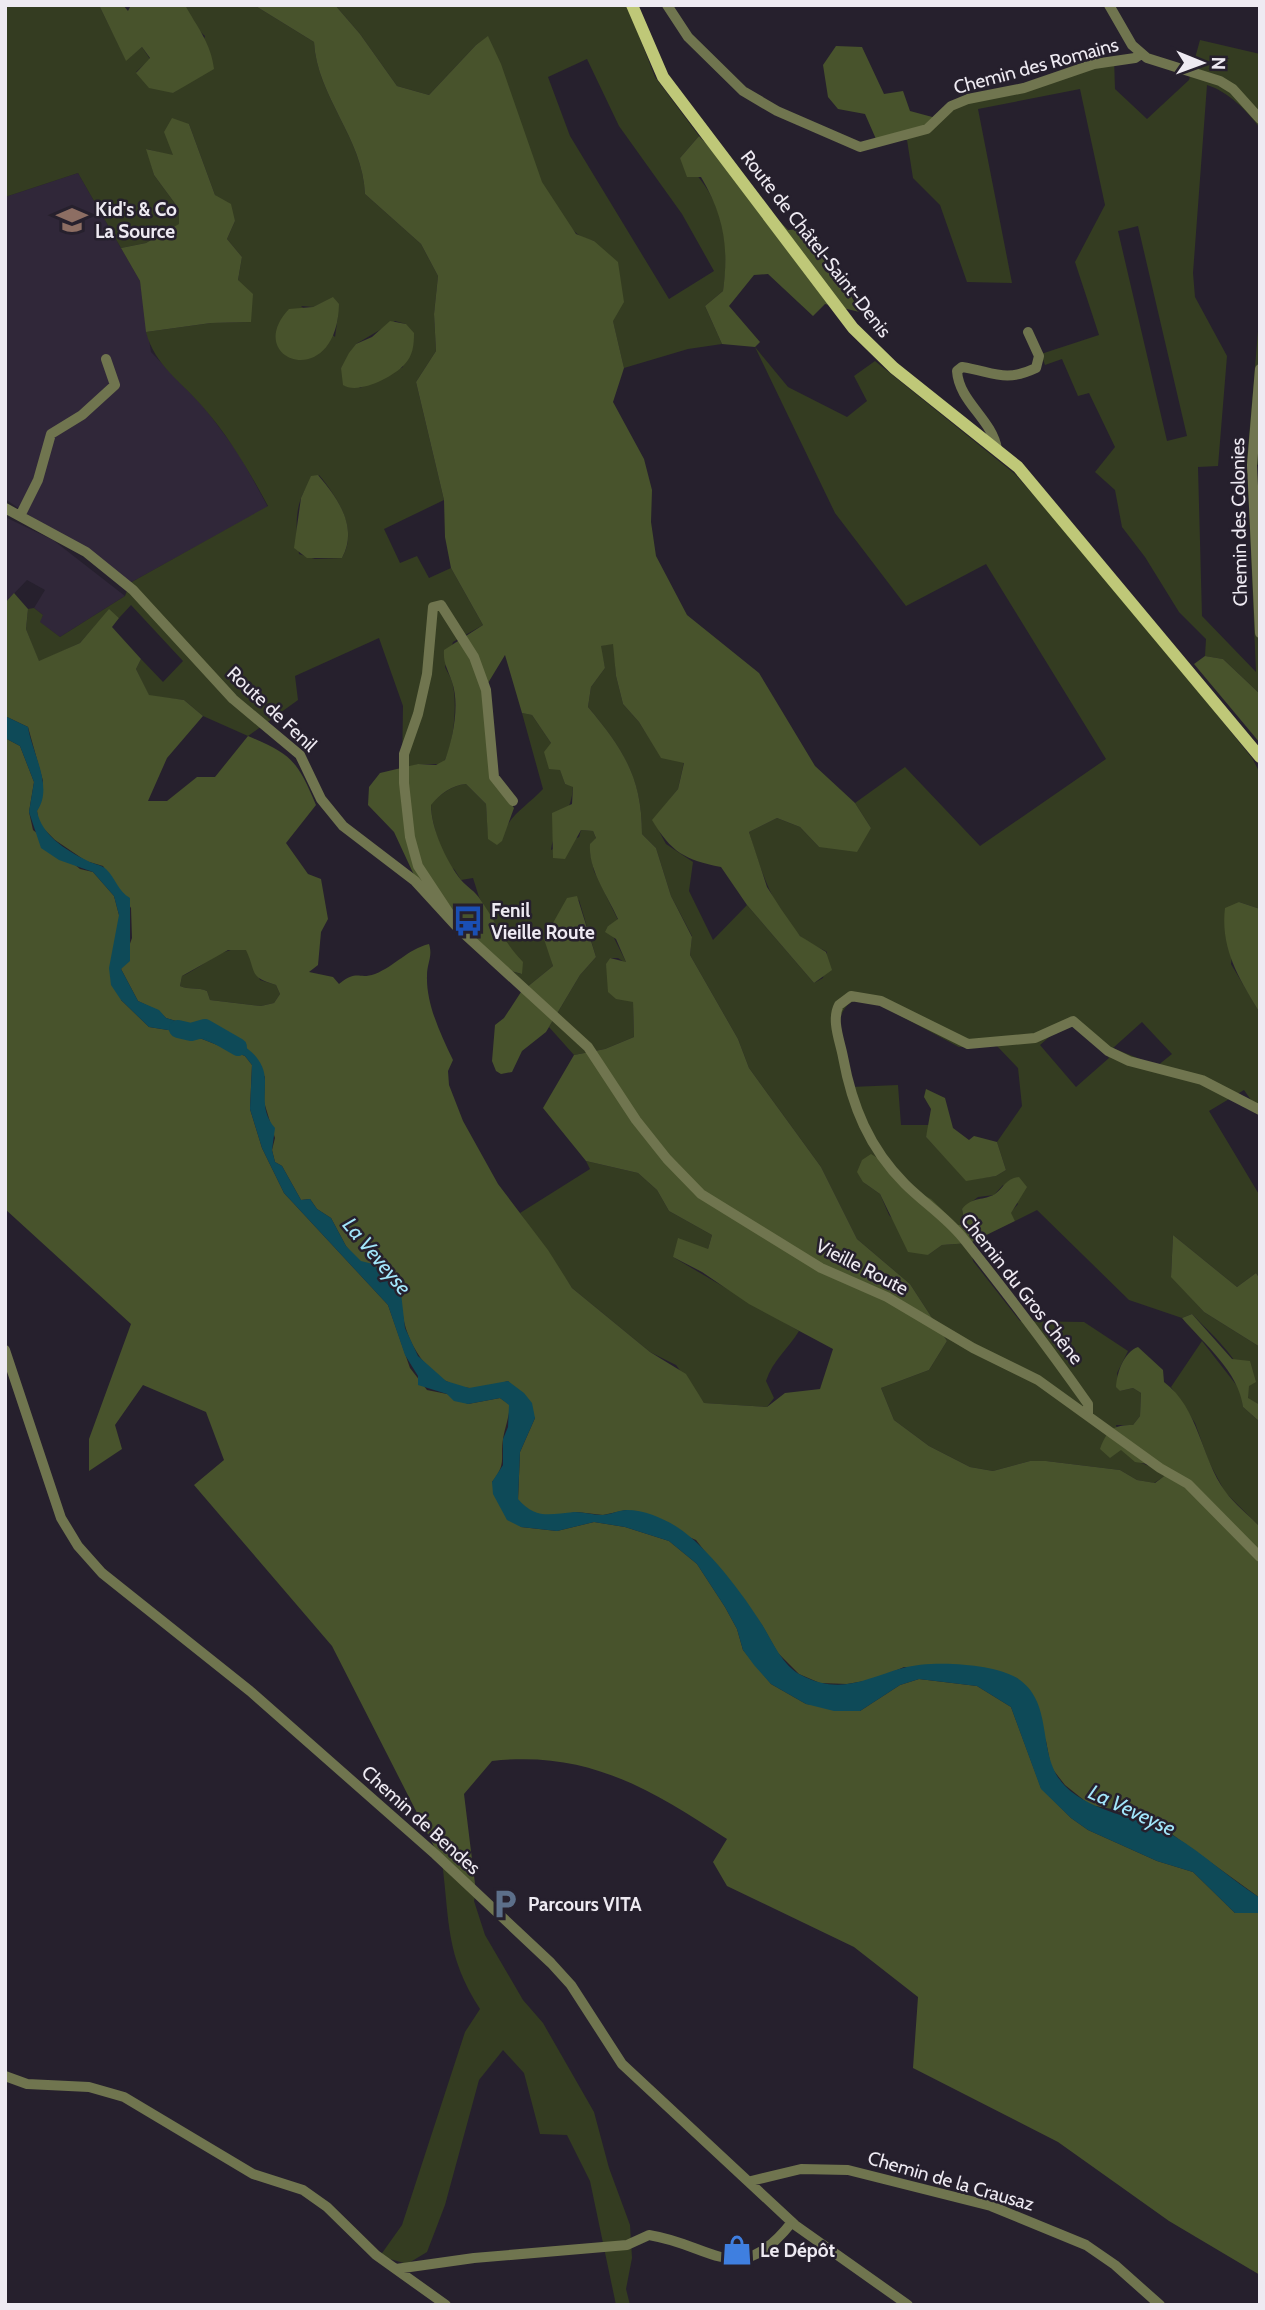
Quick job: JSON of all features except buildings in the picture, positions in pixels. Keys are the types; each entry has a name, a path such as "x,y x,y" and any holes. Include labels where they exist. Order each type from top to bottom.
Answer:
{"main road":[{"name":"Route de Châtel-Saint-Denis","path":"632,5 663,77 853,328 894,368 998,449 1061,516 1260,757"}],"street":[{"name":"Chemin des Romains","path":"667,5 688,37 743,91 777,111 860,147 927,129 951,106 968,99 1024,88 1094,64 1135,58 1141,54"},
{"path":"1110,5 1132,45 1141,54 1163,65 1220,81 1233,89 1260,119"},
{"path":"998,449 995,436 968,401 957,371 962,368 1003,377 1016,377 1036,368 1040,356 1028,332"},
{"path":"20,516 37,480 51,434 82,415 115,385 106,359"},
{"name":"Chemin des Colonies","path":"1260,369 1252,465 1260,633"},
{"name":"Route de Fenil","path":"5,508 86,552 124,581 233,699 300,755 325,804 343,827 415,881 491,960"},
{"path":"459,929 418,866 410,837 404,754 418,714 427,674 433,607 441,605 474,657 486,690 494,777 513,801"},
{"name":"Vieille Route","path":"491,960 513,976 588,1047 667,1159 710,1201 821,1268 887,1297 973,1348 1032,1377 1164,1471 1188,1484 1260,1557"},
{"name":"Chemin du Gros Chêne","path":"1088,1415 1088,1404 1044,1340 961,1236 905,1184 867,1135 855,1109 846,1075 836,1021 839,1005 851,996 873,998 948,1036 973,1044 1035,1038 1073,1021 1108,1051 1129,1061 1202,1080 1260,1110"},
{"name":"Chemin de Bendes","path":"5,1350 61,1518 78,1546 103,1573 250,1691 435,1854 571,1985 622,2064 751,2181 792,2222 846,2264 908,2305"},
{"path":"5,2076 27,2084 89,2087 124,2097 253,2174 303,2190 327,2207 376,2255 446,2305"},
{"name":"Chemin de la Crausaz","path":"751,2181 801,2169 848,2170 990,2206 1086,2245 1115,2265 1160,2305"},
{"path":"396,2269 474,2258 627,2245 649,2235 714,2256 746,2259 780,2236 792,2222"}],"shaded area":[{"path":"78,173 140,281 151,352 204,407 239,454 268,507 130,583 5,499 5,197"},
{"path":"5,517 53,540 125,596 60,637 39,622 43,615 34,608 45,590 27,580 5,603"}],"green space":[{"path":"5,5 99,5 126,60 142,47 150,59 136,72 173,93 191,81 205,36 194,26 185,5 254,5 314,42 323,81 357,154 365,194 421,244 438,276 434,314 436,351 416,382 444,500 384,529 400,563 417,556 429,578 451,568 483,625 453,642 445,667 454,690 455,712 452,737 442,764 418,764 402,770 403,706 379,638 295,676 298,700 248,736 203,716 184,700 149,696 136,669 141,659 163,682 183,661 131,605 119,618 109,610 80,643 39,662 26,629 28,609 34,608 43,615 40,622 60,637 125,596 130,583 268,506 246,467 213,419 162,364 146,332 211,323 250,322 238,280 242,257 227,239 235,221 215,195 189,124 173,156 147,149 154,175 179,209 179,225 146,243 121,248 78,173 5,197","holes":["333,298 338,315 335,337 301,306 313,307","395,321 406,324 403,367 360,388 341,368 356,344","319,475 344,514 348,536 342,558 315,559 299,554 298,511 304,491"]},
{"path":"99,5 123,5 128,11 131,5 185,5 207,43 214,69 173,93 149,88 136,73 150,58 142,47 126,61"},
{"path":"254,5 335,5 360,34 397,86 429,95 476,45 488,36 501,64 542,182 576,234 594,241 618,262 624,302 613,321 624,368 613,402 644,459 652,490 651,522 656,556 687,615 759,673 815,766 855,803 871,828 857,852 819,847 800,827 777,818 749,832 767,887 800,936 826,952 832,970 814,983 747,905 721,867 680,853 659,831 652,820 678,789 684,763 661,758 639,722 623,704 616,676 613,644 601,646 605,668 591,687 588,707 628,765 638,796 642,834 656,848 671,896 692,937 690,955 738,1039 749,1068 821,1167 857,1239 910,1284 947,1341 929,1370 881,1388 894,1420 929,1446 970,1467 993,1471 1030,1461 1046,1461 1120,1470 1137,1480 1155,1483 1167,1474 1148,1464 1135,1462 1121,1450 1110,1458 1100,1449 1105,1437 1112,1430 1133,1425 1140,1416 1141,1393 1133,1388 1120,1391 1116,1387 1122,1363 1129,1353 1138,1347 1163,1370 1164,1382 1185,1405 1210,1464 1225,1491 1260,1527 1260,1898 1173,1835 1112,1809 1090,1805 1065,1785 1051,1767 1046,1741 1017,1678 904,1667 876,1679 847,1684 820,1683 799,1674 778,1653 762,1625 696,1540 626,1510 603,1515 577,1512 545,1517 529,1511 518,1500 520,1452 535,1418 508,1381 479,1388 457,1386 434,1373 425,1363 411,1340 403,1316 346,1246 331,1218 317,1209 310,1199 301,1200 282,1166 275,1162 272,1150 275,1138 264,1102 265,1077 242,1041 166,1018 159,1011 138,1001 121,969 132,938 131,908 103,866 86,861 55,840 39,824 37,811 43,781 28,727 5,716 5,603 14,593 28,609 26,629 39,661 80,643 109,609 119,618 112,627 141,659 136,669 149,695 184,700 203,716 167,758 148,801 167,801 197,777 215,777 248,736 275,748 298,768 316,805 286,843 308,874 321,879 328,919 321,932 318,965 309,972 333,977 339,984 354,976 375,974 429,944 427,987 435,1019 453,1060 448,1071 449,1085 463,1121 498,1184 548,1250 572,1288 650,1352 686,1374 704,1403 767,1407 785,1393 820,1389 833,1349 749,1304 702,1272 673,1257 678,1238 708,1249 712,1235 669,1211 657,1190 638,1173 586,1161 543,1108 574,1055 605,1049 634,1037 633,1002 616,999 608,992 606,964 610,958 626,962 616,939 605,932 608,926 618,919 592,863 590,844 596,838 593,831 581,830 565,859 553,858 552,813 572,804 573,787 565,784 560,770 549,769 544,752 551,743 532,715 522,713 505,655 488,683 494,777 514,808 502,841 497,845 488,839 486,804 466,784 447,791 431,805 440,844 450,864 461,880 478,896 523,962 522,974 511,971 468,932 462,922 414,875 394,832 368,805 369,787 380,773 418,764 436,765 445,760 453,732 455,701 444,650 483,625 451,568 445,537 444,500 416,382 436,351 434,314 438,276 421,244 365,194 357,154 323,81 314,42","holes":["228,950 246,950 257,976 276,985 280,994 274,1003 261,1006 210,1000 207,991 180,986 182,976"]},
{"path":"335,5 627,5 655,77 699,136 680,158 706,187 720,218 724,235 726,253 723,291 705,306 722,344 688,349 624,368 594,241 575,232 558,213 545,190 533,166 488,37 476,45 429,95 397,86 360,34","holes":["587,59 619,126 682,214 714,271 669,299 570,136 548,77"]},
{"path":"1200,40 1260,54 1260,128 1236,102 1207,85 1193,273 1195,297 1227,356 1218,466 1198,467 1202,616 1256,672 1247,460 1260,308 1260,462 1254,469 1260,519 1260,694 1223,659 1205,656 1206,639 1179,612 1145,557 1122,527 1115,490 1095,472 1115,447 1089,393 1078,396 1062,359 1045,365 1041,354 1099,335 1075,262 1105,205 1080,89 978,109 1012,283 967,282 940,205 913,178 907,140 954,101 1019,86 1114,58 1115,89 1147,119 1189,80","holes":["1138,226 1187,436 1167,441 1118,231"]},
{"path":"836,46 862,47 884,94 903,91 910,111 936,118 907,140 876,139 865,114 838,109 828,97 823,65"},
{"path":"172,118 189,124 215,195 231,204 235,221 227,239 242,257 238,280 253,294 251,322 211,323 146,332 140,281 121,248 146,243 179,224 179,209 154,175 146,149 173,155 164,132"},
{"path":"699,136 788,230 813,228 860,312 825,304 813,316 768,274 754,275 729,306 760,342 755,347 722,344 705,306 723,291 723,232 715,205 701,177 687,177 680,158"},
{"path":"333,297 339,304 334,332 324,350 310,359 295,359 283,354 276,342 277,327 289,309 313,307"},
{"path":"390,321 406,324 414,333 414,342 407,362 392,375 375,383 357,388 343,385 341,368 349,353 356,344 372,337"},
{"path":"755,347 788,387 847,417 867,401 854,376 875,361 1015,474 1107,578 1252,758 1260,773 1260,909 1239,902 1231,964 1260,1013 1260,1113 1244,1090 1209,1111 1260,1196 1260,1279 1256,1273 1237,1287 1173,1235 1171,1276 1204,1312 1260,1347 1260,1405 1248,1399 1243,1375 1229,1353 1192,1314 1182,1318 1129,1300 1037,1210 1015,1221 1010,1213 1018,1204 1003,1185 994,1195 978,1197 962,1209 965,1225 957,1225 863,1182 880,1194 889,1215 928,1255 942,1245 970,1243 973,1261 1020,1321 1084,1322 1128,1351 1117,1373 1120,1391 1133,1388 1141,1393 1140,1416 1133,1425 1116,1425 1127,1454 1168,1474 1154,1483 1137,1480 1120,1470 1046,1461 1030,1461 993,1471 970,1467 929,1446 894,1420 881,1388 929,1370 947,1341 910,1284 857,1239 821,1167 749,1068 738,1039 690,955 692,936 671,896 656,848 642,834 638,796 628,765 588,707 591,687 605,668 600,646 614,643 616,676 623,704 639,722 661,757 684,762 678,789 653,820 666,844 693,862 689,891 713,940 747,905 814,983 823,978 827,952 802,938 781,912 763,873 749,832 777,818 800,827 819,847 871,828 855,803 905,767 980,846 1106,759 986,564 906,606 835,513","holes":["856,1000 882,1006 959,1047 997,1046 1018,1068 1022,1106 997,1142 1006,1170 996,1176 966,1180 926,1137 930,1125 901,1125 898,1085 851,1087 839,1026 841,1015 847,1006","1073,1016 1109,1058 1076,1087 1040,1045","1142,1022 1172,1054 1157,1066 1113,1048"]},
{"path":"318,475 344,513 348,535 342,558 307,558 294,548 301,498 311,476"},
{"path":"1205,656 1223,659 1260,694 1260,743 1194,664"},
{"path":"522,713 532,715 551,743 565,784 573,786 570,804 551,850 579,837 581,830 593,831 596,838 590,852 594,871 618,920 608,926 627,964 618,958 610,958 606,965 633,1001 634,1037 605,1049 574,1055 549,1027 580,975 596,957 579,900 562,912 552,927 549,945 553,966 521,992 511,971 521,974 479,897 473,878 461,880 454,869 443,863 431,804 443,794 456,786 466,784 486,804 488,834 505,829 517,813 543,789"},
{"path":"5,738 20,746 34,782 29,812 33,830 80,869 93,872 114,896 119,915 121,1000 149,1027 187,1033 245,1056 252,1065 250,1109 262,1148 284,1193 388,1305 410,1368 427,1390 447,1394 468,1404 500,1398 510,1405 501,1465 492,1482 521,1527 557,1531 594,1522 625,1527 669,1541 697,1564 737,1629 743,1650 771,1684 806,1704 860,1711 900,1685 919,1679 977,1686 1011,1707 1041,1788 1071,1818 1088,1830 1157,1861 1193,1872 1235,1913 1260,1913 1260,2275 1169,2221 1058,2142 913,2068 918,1997 854,1947 727,1886 713,1862 727,1839 644,1789 617,1777 558,1762 527,1759 492,1761 464,1794 476,1892 442,1862 332,1646 194,1485 224,1460 206,1412 143,1385 115,1425 122,1449 89,1471 89,1439 131,1324 5,1209"},
{"path":"577,896 596,957 580,975 546,1032 522,1051 512,1072 501,1074 496,1071 492,1061 495,1025 504,1018 521,992 553,966 544,939 567,898"},
{"path":"1239,902 1260,909 1260,1013 1233,964 1226,937 1225,908"},
{"path":"239,949 247,950 260,980 276,985 280,994 274,1003 261,1006 210,1000 207,991 180,986 182,976 216,956"},
{"path":"926,1089 945,1098 953,1128 969,1140 974,1136 997,1142 1006,1170 996,1176 966,1181 926,1137 931,1109 924,1097"},
{"path":"871,1154 896,1169 911,1189 931,1199 958,1225 965,1225 962,1209 966,1205 995,1194 1011,1179 1019,1177 1027,1187 1011,1213 1015,1221 970,1243 942,1245 928,1255 908,1252 880,1194 863,1182 857,1172 862,1160"},
{"path":"586,1161 638,1173 657,1190 669,1211 712,1235 708,1249 673,1257 799,1331 766,1381 774,1398 767,1407 704,1403 676,1365 650,1352 572,1288 520,1213 590,1169"},
{"path":"1173,1235 1237,1287 1256,1273 1260,1279 1260,1347 1204,1312 1171,1277"},
{"path":"1192,1314 1232,1359 1250,1361 1256,1382 1249,1386 1248,1398 1260,1405 1260,1422 1243,1407 1240,1394 1228,1370 1182,1318"},
{"path":"1202,1341 1241,1391 1243,1407 1260,1422 1260,1527 1225,1492 1209,1462 1195,1423 1171,1387"},
{"path":"442,1862 476,1892 474,1901 485,1935 523,2000 543,2023 594,2112 609,2168 630,2225 632,2258 626,2289 630,2305 616,2305 590,2181 567,2135 540,2134 524,2073 503,2050 479,2080 445,2205 427,2252 407,2264 380,2256 402,2225 465,2032 480,2009 460,1971 455,1954 448,1921"}],"water":[{"path":"5,716 28,727 43,781 42,802 37,811 43,827 70,851 106,869 130,898 130,961 121,969 138,1001 159,1010 166,1018 228,1037 254,1055 262,1066 266,1111 275,1128 272,1150 275,1162 282,1166 301,1200 310,1199 317,1209 331,1218 346,1246 361,1261 373,1264 401,1293 405,1328 418,1356 446,1381 469,1388 508,1381 532,1403 535,1418 520,1452 518,1499 525,1506 544,1514 575,1512 601,1515 633,1510 672,1524 701,1546 724,1572 755,1613 789,1666 815,1681 841,1685 903,1668 929,1664 978,1666 1017,1678 1037,1701 1050,1760 1065,1786 1089,1803 1161,1829 1185,1843 1260,1898 1260,1913 1235,1913 1193,1872 1157,1861 1088,1830 1071,1818 1041,1789 1011,1707 977,1686 919,1679 900,1685 860,1711 834,1711 806,1704 771,1684 754,1665 743,1650 737,1629 725,1607 697,1564 669,1541 625,1527 594,1522 557,1531 521,1527 507,1520 493,1494 492,1482 503,1465 503,1439 508,1427 509,1405 500,1398 468,1404 454,1401 447,1394 418,1385 418,1376 405,1355 388,1305 284,1193 262,1148 250,1109 252,1065 245,1056 187,1033 149,1027 121,1000 111,985 109,968 119,915 114,896 93,872 59,860 41,848 29,812 34,782 20,746 5,738"}],"waterway":[{"name":"La Veveyse","path":"178,1029 191,1032 205,1028 238,1047"}],"place":[{"name":"Kid's & Co La Source","path":"72,220"},
{"name":"Fenil Vieille Route","path":"468,921"},
{"name":"Parcours VITA","path":"505,1904"},
{"name":"Le Dépôt","path":"737,2250"}]}
